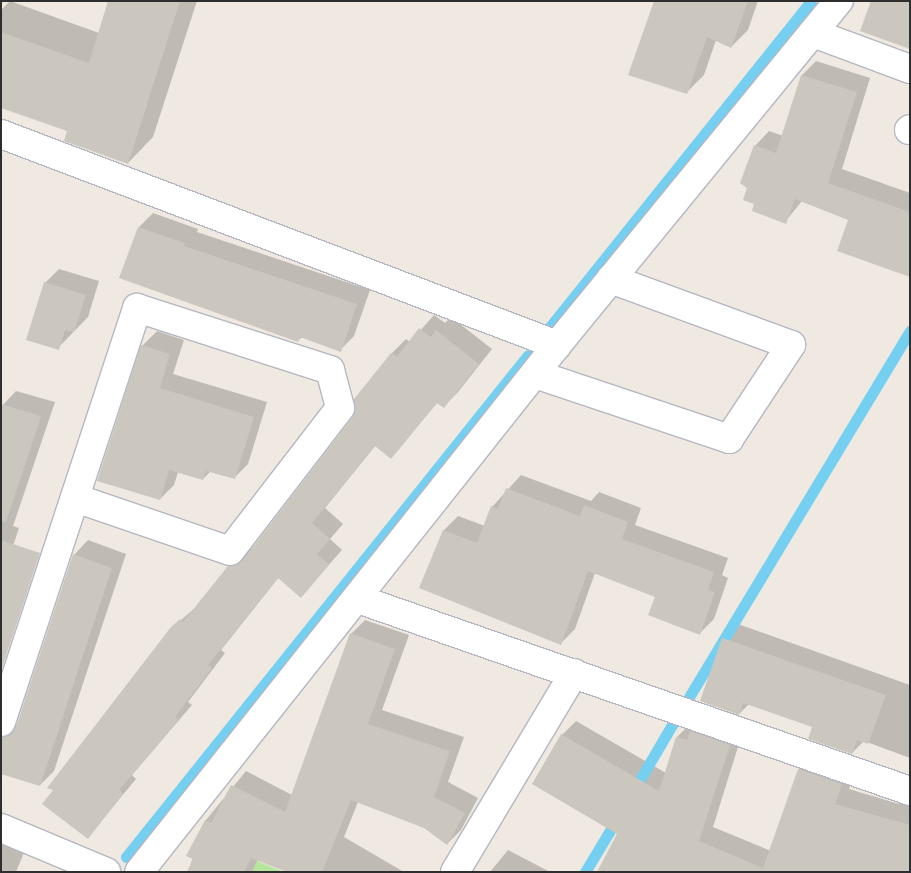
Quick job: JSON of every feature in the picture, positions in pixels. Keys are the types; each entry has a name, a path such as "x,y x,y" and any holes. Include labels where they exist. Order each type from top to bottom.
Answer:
{"street":[{"path":"139,872 611,279 839,1"},
{"path":"813,34 910,69"},
{"path":"1,134 558,345"},
{"path":"535,374 729,439 791,345 611,279"},
{"path":"1,722 137,308 330,370 340,408 230,551 75,498"},
{"path":"358,599 910,792"},
{"path":"455,872 574,673"},
{"path":"1,828 106,872"}],"green space":[{"path":"257,861 284,872 252,872"}],"building":[{"path":"108,1 180,1 128,164 64,141 67,131 1,108 1,32 89,63"},
{"path":"654,1 748,1 731,48 707,37 687,94 628,75"},
{"path":"871,1 910,1 910,49 860,31"},
{"path":"801,75 857,92 828,183 910,212 910,277 837,251 848,220 795,199 786,224 752,211 754,204 743,200 747,188 740,183 754,145 776,153"},
{"path":"138,227 185,243 184,246 357,304 341,352 300,337 298,342 119,278"},
{"path":"44,282 86,295 74,332 65,330 59,350 26,340"},
{"path":"419,328 431,337 436,330 479,364 444,408 437,403 391,459 375,446 312,523 330,539 317,554 329,565 301,598 278,578 208,665 212,668 175,717 179,720 119,790 123,794 88,839 42,804 53,790 47,788 171,627 180,619 183,622 228,566 242,561 352,418 354,399 391,353 397,357"},
{"path":"141,345 170,354 160,388 254,417 235,479 206,471 203,480 169,470 160,500 97,481"},
{"path":"1,404 41,416 6,522 1,521"},
{"path":"506,488 580,516 584,505 628,522 622,539 714,572 708,590 715,592 700,635 648,615 655,597 588,571 561,645 419,588 443,530 477,543 491,506 498,509"},
{"path":"1,540 40,553 1,671"},
{"path":"73,554 112,568 40,786 1,774 1,737 11,734 16,727"},
{"path":"350,633 395,649 368,724 450,751 434,797 465,813 447,845 424,828 351,800 322,872 287,872 251,858 244,872 187,872 193,859 186,856 205,820 211,823 231,785 285,812"},
{"path":"722,638 886,695 868,744 857,740 852,754 808,739 812,727 743,703 739,715 700,701"},
{"path":"690,731 730,745 699,841 763,868 798,769 842,784 835,804 910,825 910,872 597,872 617,834 532,784 561,734 659,791 676,737 687,740"}],"waterway":[{"path":"549,328 811,1"},
{"path":"689,697 910,331"},
{"path":"126,857 528,355"},
{"path":"632,793 673,723"},
{"path":"585,872 618,817"}]}
